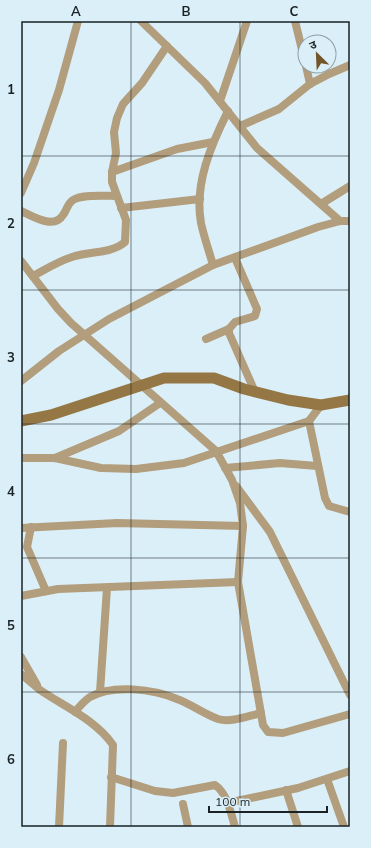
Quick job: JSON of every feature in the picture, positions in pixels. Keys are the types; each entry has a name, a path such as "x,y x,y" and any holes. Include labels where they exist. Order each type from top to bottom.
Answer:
{"street":[{"path":"21,193 34,163 56,98 78,21"},
{"path":"141,21 220,101 257,148 340,222"},
{"path":"220,101 247,21"},
{"path":"295,21 298,34"},
{"path":"33,276 71,257 119,247 125,242 127,231 126,220 112,182 112,172 116,153 114,132 117,118 123,104 142,84 167,46"},
{"path":"240,126 279,109 310,84 329,74 350,66"},
{"path":"308,74 310,84"},
{"path":"213,265 201,223 200,199 203,172 213,142 228,111"},
{"path":"112,172 177,149 213,142"},
{"path":"321,204 350,186"},
{"path":"21,211 48,222 55,222 60,220 67,206 75,199 94,196 116,196"},
{"path":"121,208 200,199"},
{"path":"21,380 59,351 109,320 213,265 318,227 340,222 350,222"},
{"path":"206,339 228,328 235,322 255,316 257,309 235,258"},
{"path":"21,261 58,309 84,335 141,387 216,451 232,480 270,532 350,695"},
{"path":"228,328 255,392"},
{"path":"21,421 51,415 141,387 164,378 214,378 255,392 288,400 321,405 350,400"},
{"path":"55,458 119,431 160,403"},
{"path":"21,458 55,458 101,468 136,469 184,463 309,421 321,405"},
{"path":"309,421 317,466 325,498 329,506 350,512"},
{"path":"225,468 280,463 317,466"},
{"path":"232,480 240,503 243,526 238,582 263,725 268,732 283,733 350,714"},
{"path":"21,528 117,522 243,526"},
{"path":"31,527 27,547 46,591"},
{"path":"21,596 46,591 238,582"},
{"path":"100,692 107,588"},
{"path":"21,657 39,690"},
{"path":"21,674 39,690 75,712 106,735 113,745 110,827"},
{"path":"75,712 88,698 100,692 118,688 142,690 175,698 219,719 231,720 261,713"},
{"path":"59,827 64,743"},
{"path":"227,803 286,790 350,771"},
{"path":"112,777 155,791 174,793 215,785 220,789 236,827"},
{"path":"327,779 344,827 350,824"},
{"path":"286,790 298,827"},
{"path":"183,804 188,827"}]}
